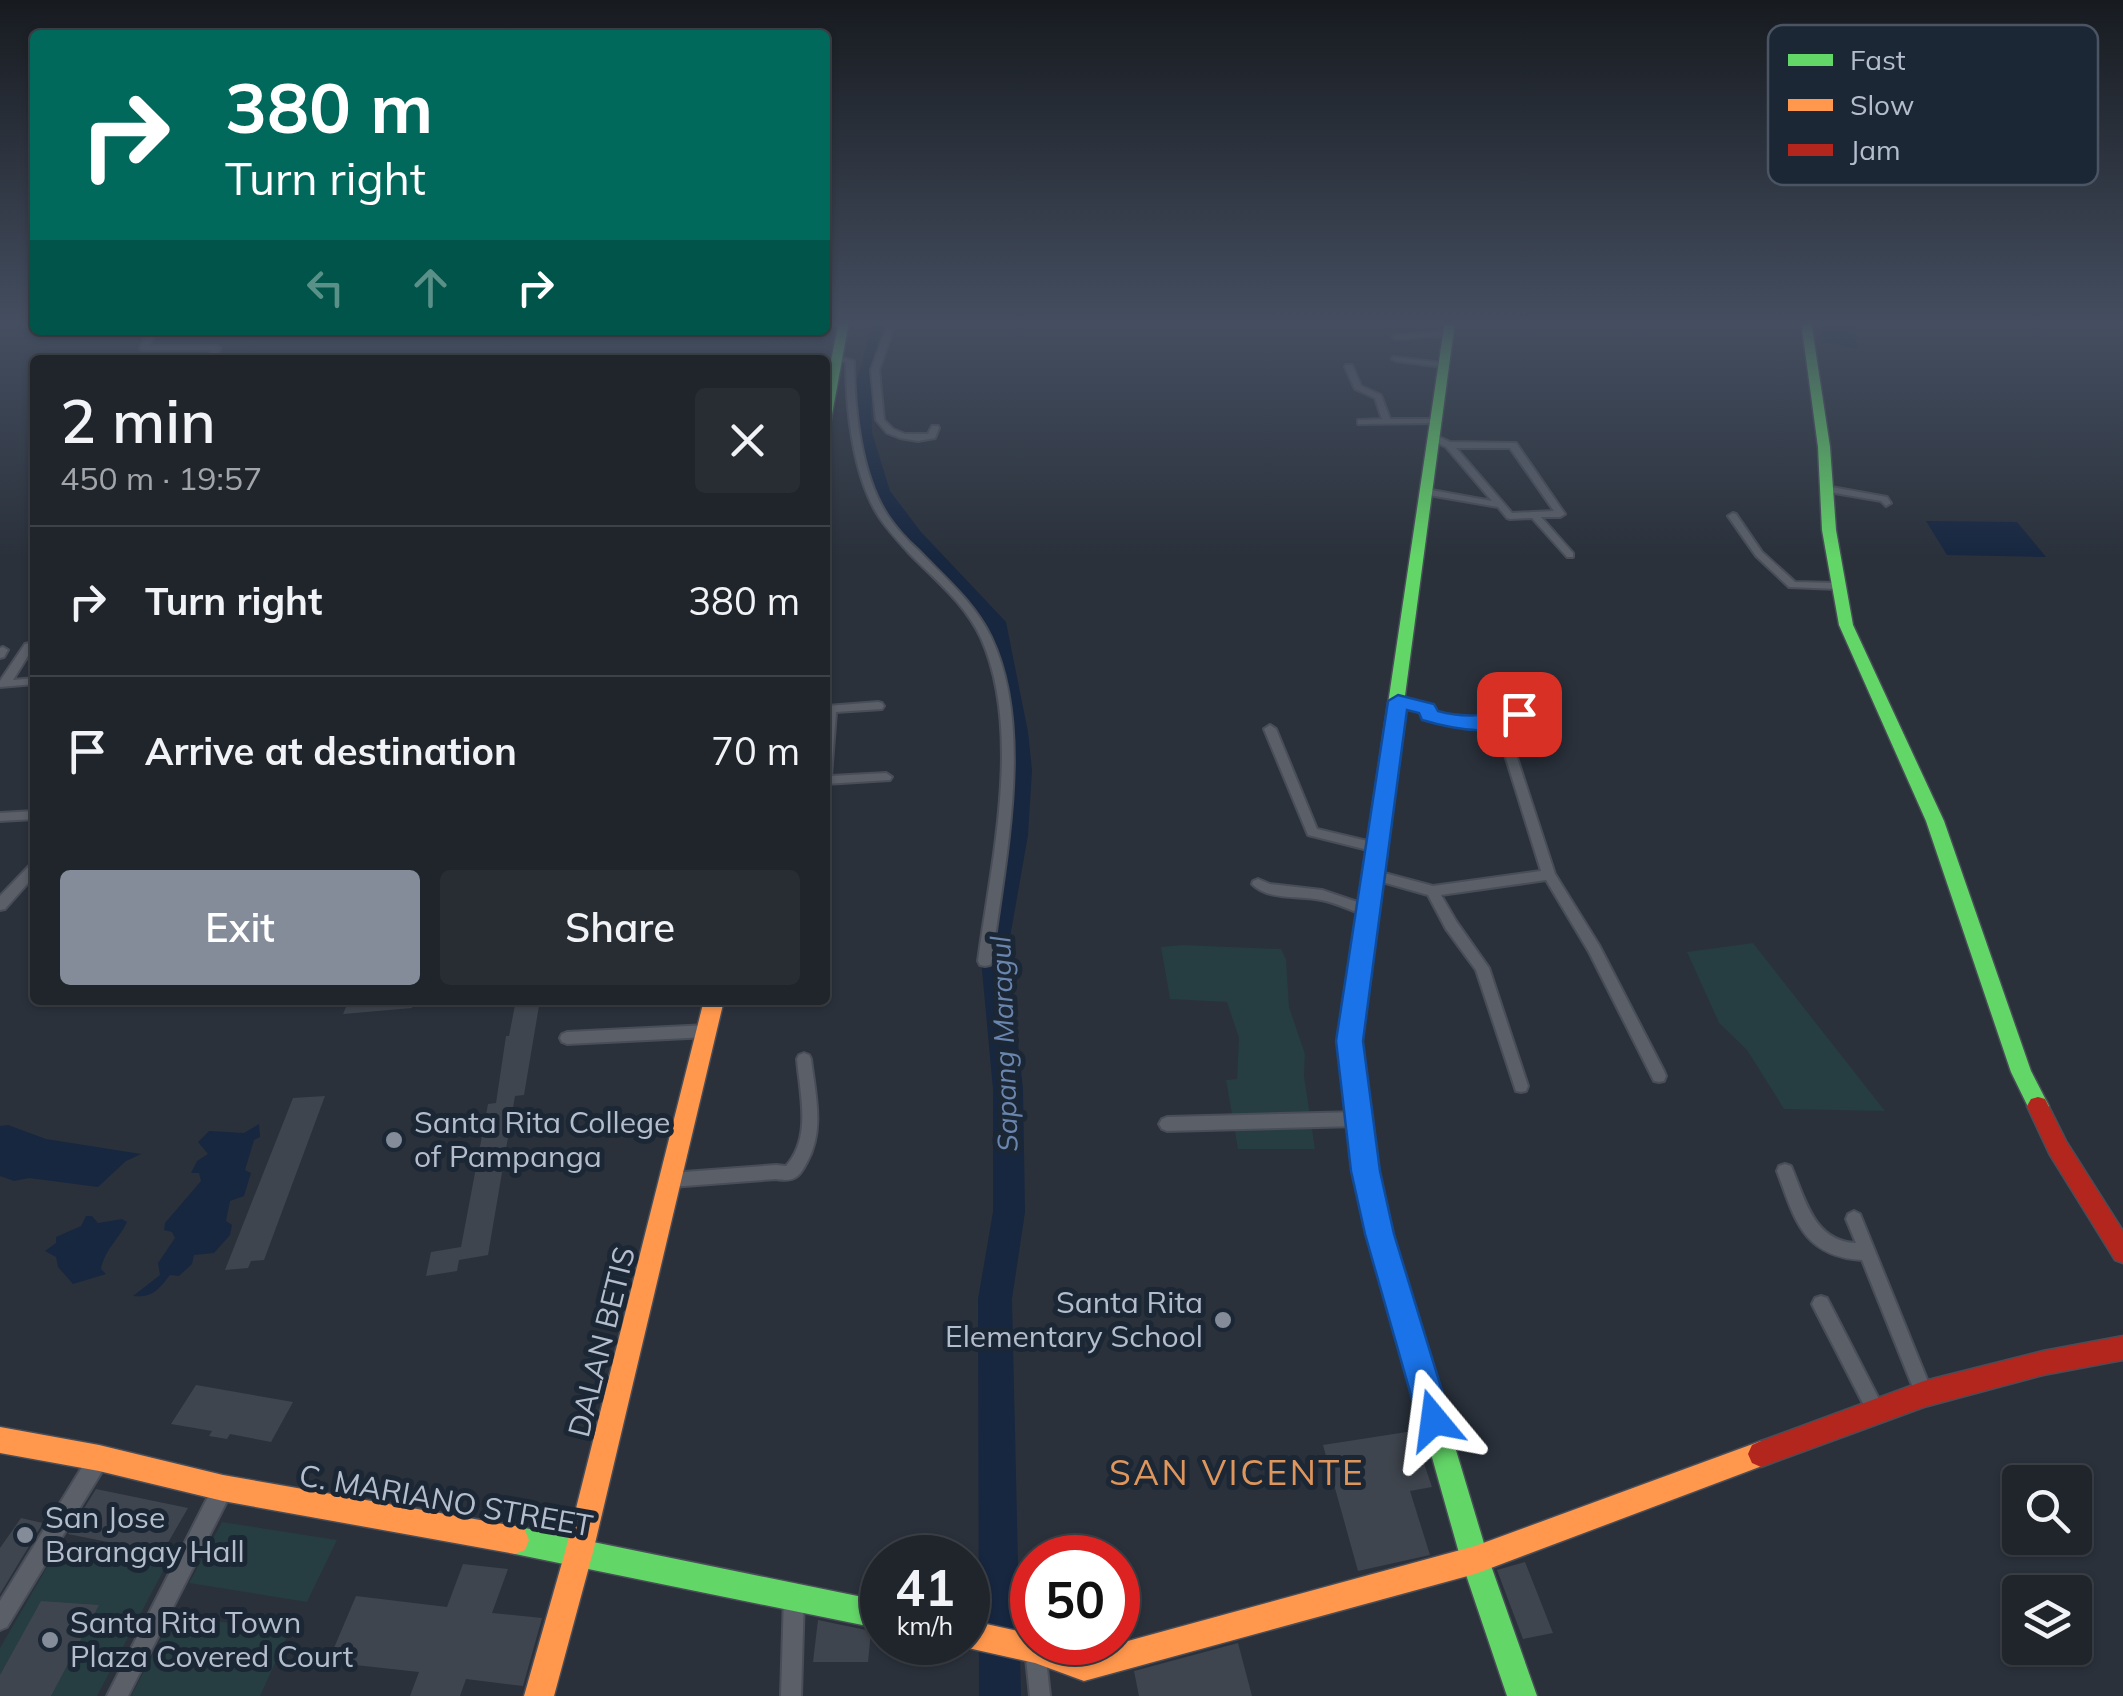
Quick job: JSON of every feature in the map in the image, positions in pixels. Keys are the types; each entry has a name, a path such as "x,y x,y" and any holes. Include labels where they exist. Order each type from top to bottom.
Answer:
{"street":[{"path":"850,400 863,459 881,512 971,609 995,659 1008,724 1005,786 985,961"},
{"path":"878,400 884,428 910,439 932,436 936,428"},
{"path":"1379,400 1387,420"},
{"path":"1440,400 1350,1041 1358,1119 1380,1234 1476,1560 1522,1696"},
{"path":"1815,400 1837,586 1846,625 1940,834 2021,1072 2058,1148 2123,1252"},
{"path":"1360,422 1387,420 1438,434 1508,444 1516,448 1560,514 1510,516 1438,434"},
{"path":"1826,489 1884,498"},
{"path":"1426,492 1500,505"},
{"path":"1733,516 1759,554 1792,585 1837,586"},
{"path":"1536,517 1570,556"},
{"path":"2,684 29,646"},
{"path":"2,684 30,681"},
{"path":"1398,701 1427,709 1430,716 1449,721 1500,722 1540,712"},
{"path":"830,720 831,709 878,706"},
{"path":"1500,722 1549,875 1594,948 1659,1076"},
{"path":"1270,730 1312,832 1376,848"},
{"path":"830,778 886,777"},
{"path":"0,817 30,814"},
{"path":"1373,875 1433,892 1549,875"},
{"path":"0,905 30,879"},
{"path":"1258,884 1268,890 1322,895 1367,912"},
{"path":"1433,892 1482,968 1521,1086"},
{"name":"DALAN BETIS","path":"539,1696 713,1005"},
{"path":"568,1038 708,1031"},
{"path":"671,1180 789,1174 801,1164 811,1141 804,1059"},
{"path":"1167,1124 1358,1119"},
{"path":"1785,1170 1809,1227 1824,1244 1840,1253 1866,1252"},
{"path":"1854,1219 1924,1394"},
{"path":"1821,1304 1874,1409"},
{"path":"1140,1652 1476,1560 1874,1409 2043,1363 2123,1348"},
{"name":"C. MARIANO STREET","path":"0,1440 99,1458 223,1488 578,1552 860,1610"},
{"path":"0,1620 99,1458"},
{"path":"117,1696 223,1488"},
{"path":"790,1696 794,1596"},
{"path":"1034,1665 1040,1696"}],"green space":[{"path":"1753,943 1885,1111 1784,1109 1747,1050 1719,1023 1687,952"},
{"path":"1161,947 1281,949 1286,959 1289,1007 1305,1054 1304,1076 1315,1149 1238,1149 1226,1080 1237,1079 1239,1038 1227,1002 1170,999"},
{"path":"222,1522 337,1540 307,1602 189,1583"},
{"path":"58,1548 169,1560 97,1696 0,1696 0,1648"},
{"path":"173,1616 290,1630 260,1696 131,1696"}],"water":[{"path":"1926,521 2017,522 2046,557 1947,555"},
{"path":"259,1124 260,1137 254,1140 245,1170 251,1173 244,1196 230,1201 226,1221 232,1225 230,1235 214,1253 194,1255 192,1264 179,1276 170,1275 155,1292 133,1296 160,1275 158,1263 175,1238 172,1232 164,1230 165,1223 201,1181 199,1173 191,1173 197,1161 208,1154 198,1142 209,1131 244,1133"},
{"path":"8,1125 46,1139 141,1154 126,1161 98,1187 29,1178 14,1181 0,1176 0,1126"},
{"path":"86,1216 92,1216 98,1223 122,1219 127,1222 103,1262 101,1269 106,1274 73,1284 58,1267 56,1257 45,1251 56,1243 56,1237 81,1226"}],"building":[{"path":"347,1005 412,1005 412,1008 343,1014"},
{"path":"515,1005 539,1005 524,1095 515,1096 488,1255 459,1260 457,1271 426,1276 431,1252 461,1247 488,1104 496,1103"},
{"path":"325,1096 264,1260 251,1261 248,1268 225,1270 293,1098"},
{"path":"196,1385 293,1402 271,1442 230,1434 227,1439 209,1436 212,1431 171,1424"},
{"path":"1413,1431 1432,1487 1410,1491 1430,1555 1358,1571 1323,1445"},
{"path":"96,1489 188,1508 162,1553 68,1534"},
{"path":"21,1518 43,1523 0,1594 0,1548"},
{"path":"1525,1562 1553,1633 1523,1639 1497,1570"},
{"path":"463,1564 508,1569 492,1613 542,1618 523,1686 466,1679 460,1696 410,1696 419,1672 328,1662 356,1596 447,1607"},
{"name":"Santa Rita Town Plaza Covered Court","path":"41,1601 99,1605 51,1696 0,1696 0,1675"},
{"path":"818,1620 860,1629 860,1662 813,1662"},
{"path":"1238,1643 1252,1696 1139,1696 1134,1671"}],"waterway":[{"name":"Sapang Maragul","path":"864,400 864,433 881,491 914,536 996,622 1017,732 1020,770 1016,835 994,949 1008,1089 1009,1212 995,1299 1000,1696"}],"traffic: fast":[{"path":"1377,838 1439,400"},
{"path":"1817,400 1829,530 1846,625 1935,821 2021,1072 2038,1106"},
{"path":"1363,1148 1380,1234 1475,1560 1522,1696"},
{"path":"515,1540 860,1611"}],"traffic: slow":[{"path":"539,1696 579,1552 713,1005"},
{"path":"0,1440 99,1458 223,1488 515,1540"},
{"path":"990,1639 1035,1649 1084,1667 1475,1560 1761,1454"}],"traffic: jam":[{"path":"1363,1148 1349,1041 1377,838"},
{"path":"2038,1106 2058,1148 2123,1252"},
{"path":"1761,1454 1924,1394 2043,1363 2123,1348"}],"place":[{"name":"Santa Rita College of Pampanga","path":"394,1140"},
{"name":"Santa Rita Elementary School","path":"1223,1320"},
{"name":"San Jose Barangay Hall","path":"25,1535"},
{"name":"Santa Rita Town Plaza Covered Court","path":"50,1640"}],"district":[{"name":"SAN VICENTE","path":"1237,1473"}],"route":[{"path":"1434,1420 1380,1234 1366,1171 1350,1041 1398,701 1427,709 1430,716 1449,721 1500,722 1519,714"}]}
